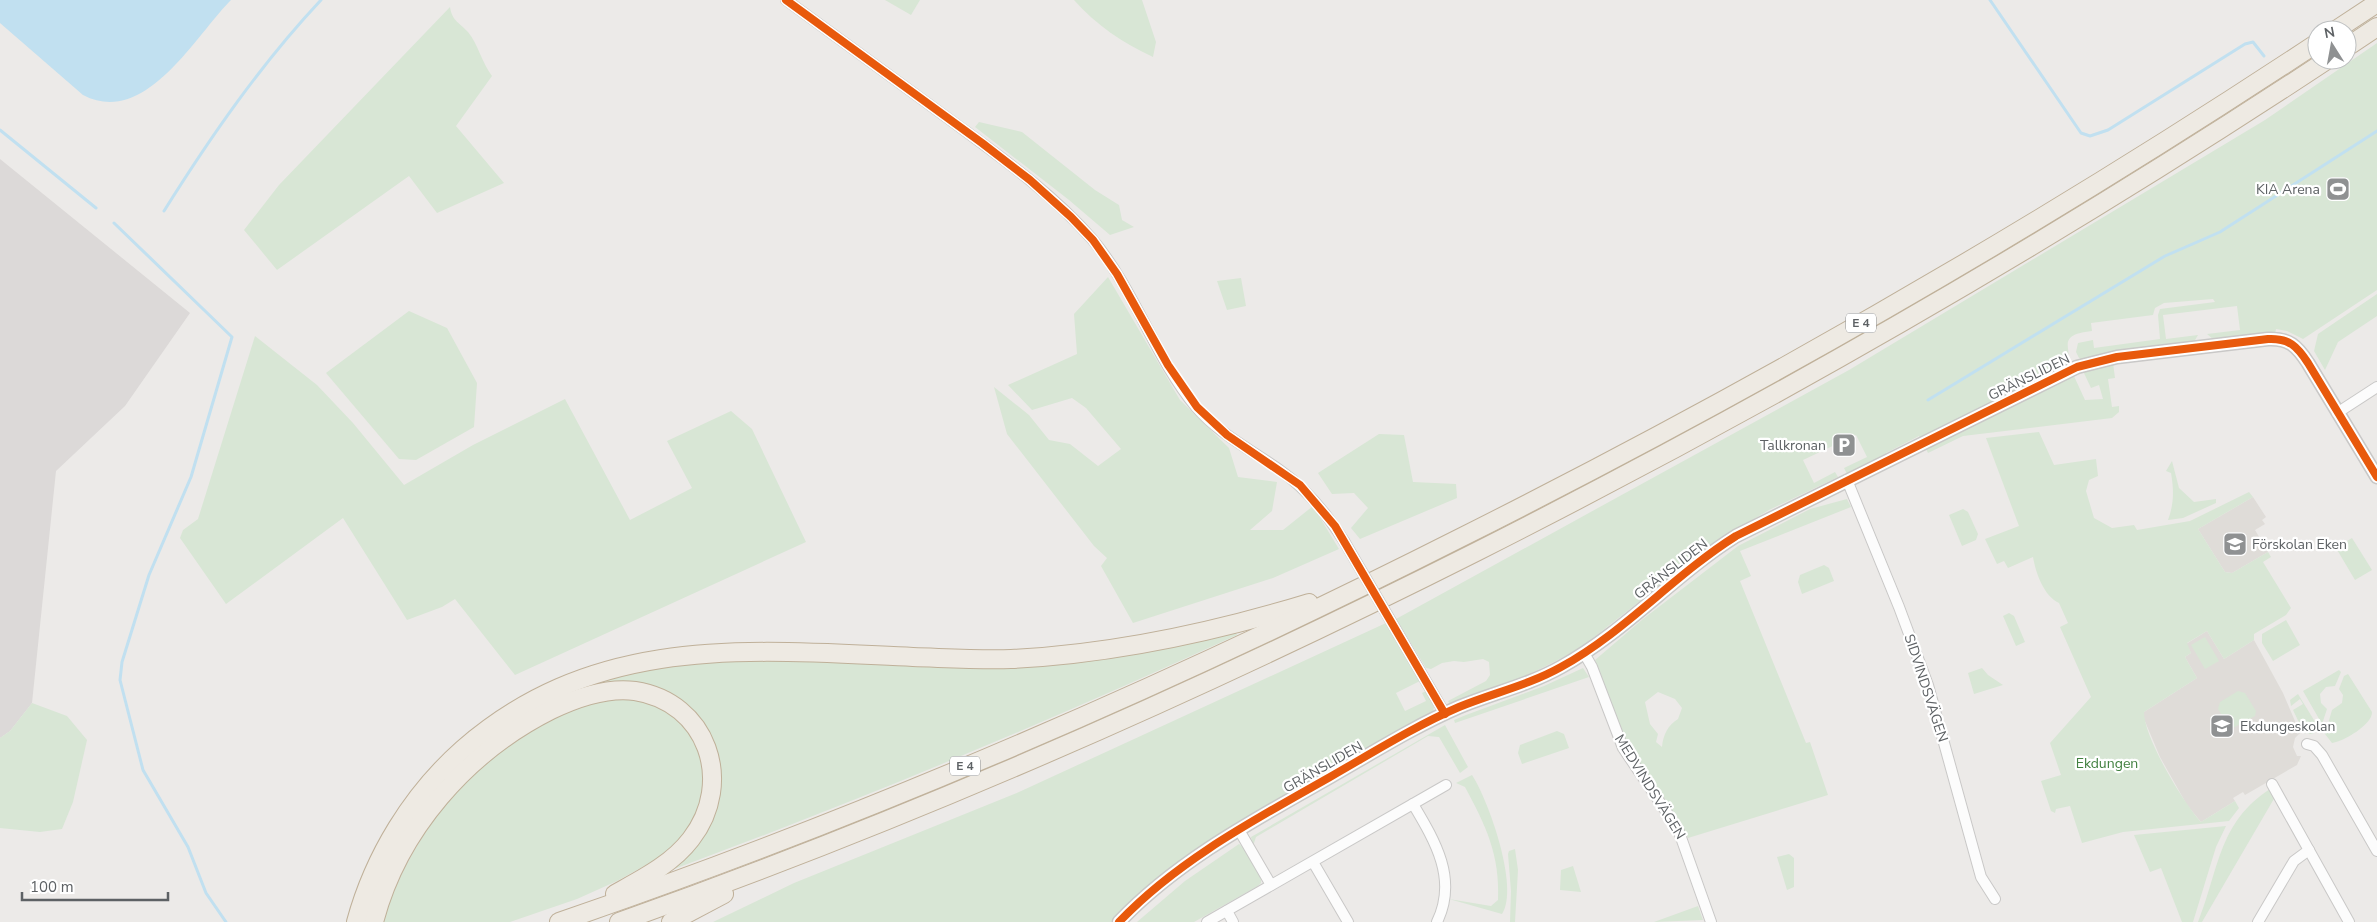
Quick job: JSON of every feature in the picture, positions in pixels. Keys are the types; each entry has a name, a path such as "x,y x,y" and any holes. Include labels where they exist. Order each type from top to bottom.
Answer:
{"highway":[{"path":"2351,20 2377,3"},
{"path":"2357,40 2377,27"},
{"name":"E 4","path":"564,920 674,882 889,798 1048,732 1365,586 1569,483 1741,391 1920,288 2103,179 2307,48"},
{"name":"E 4","path":"619,922 809,852 1056,751 1235,670 1577,501 1733,419 1921,311 2122,191 2310,70"},
{"path":"356,922 368,887 392,834 429,784 452,759 490,727 536,698 580,678 629,664 682,655 713,653 794,652 1007,659 1090,653 1193,635 1365,586"},
{"path":"374,922 397,862 424,817 457,779 495,745 536,718 587,696 611,691 633,691 655,696 684,714 693,722 705,743 713,778 708,810 690,840 670,860 640,880 564,920"},
{"path":"671,922 809,852"}],"street":[{"path":"786,0 982,143 1030,180 1071,216 1093,240 1117,274 1168,365 1197,407 1227,435 1300,486 1316,502 1344,541 1446,714"},
{"name":"GRÄNSLIDEN","path":"1119,922 1161,884 1239,830 1446,714 1545,676 1584,653 1717,548 1757,525 2064,372 2091,362 2117,357 2268,339 2283,340 2294,344 2299,350 2337,413"},
{"path":"2377,387 2337,413 2377,477"},
{"name":"SIDVINDSVÄGEN","path":"1846,480 1920,662 1981,877 1995,899"},
{"name":"MEDVINDSVÄGEN","path":"1584,653 1592,667 1623,748 1678,829 1711,922"},
{"path":"2307,744 2314,746 2322,754 2377,851"},
{"path":"2272,784 2350,922"},
{"path":"1207,922 1446,785"},
{"path":"1413,804 1435,841 1443,863 1444,900 1436,922"},
{"path":"1239,830 1272,885"},
{"path":"2258,922 2294,862 2309,850"},
{"path":"1313,862 1348,922"},
{"path":"1227,911 1233,922"}],"shaded area":[{"path":"0,159 190,313 125,406 56,471 32,703 10,731 0,738"},
{"name":"Förskolan Eken","path":"2253,497 2266,517 2262,520 2265,524 2255,530 2268,552 2232,573 2225,572 2198,529"},
{"name":"Ekdungeskolan","path":"2207,631 2224,659 2254,640 2283,693 2300,733 2295,738 2293,747 2297,756 2301,756 2297,765 2245,795 2243,792 2233,798 2235,801 2201,822 2187,805 2160,757 2144,719 2144,712 2197,678 2185,657 2191,653 2186,644"}],"green space":[{"path":"885,0 920,0 911,15"},
{"path":"1074,0 1142,0 1156,42 1153,57 1110,33"},
{"path":"450,7 454,19 468,32 492,76 456,126 504,183 437,213 409,176 277,270 244,230 279,185"},
{"path":"2377,43 2377,290 2303,339 2287,331 2276,329 2275,334 2214,340 2207,334 2240,330 2237,306 2163,315 2166,339 2198,335 2194,342 2121,351 2083,360 2079,358 2076,352 2078,343 2093,340 2094,348 2160,339 2158,315 2160,309 2215,302 2213,299 2164,303 2155,308 2153,315 2091,323 2092,331 2072,336 2069,340 2069,355 2066,366 1936,430 1921,441 1919,436 1886,453 1888,457 1847,474 1844,468 1867,457 1856,435 1803,460 1814,483 1835,472 1838,477 1769,510 1714,543 1584,645 1536,671 1451,706 1448,701 1486,681 1490,675 1489,662 1483,659 1464,662 1454,661 1442,663 1431,669 1426,668 1396,619 1849,370 2265,120 2338,70 2357,70 2357,57"},
{"path":"979,122 1022,132 1095,190 1119,205 1122,220 1134,227 1110,235 1069,200 975,127"},
{"path":"1108,277 1180,400 1229,448 1238,477 1277,482 1272,511 1250,530 1283,530 1313,506 1339,549 1273,578 1133,623 1101,566 1107,558 1094,546 1007,434 994,387 1029,415 1049,440 1070,444 1098,466 1121,449 1086,408 1072,398 1032,410 1008,385 1077,354 1074,314"},
{"path":"1241,278 1246,306 1227,310 1217,281"},
{"path":"2377,294 2377,316 2338,342 2325,370 2314,351 2318,334"},
{"path":"409,311 447,328 477,383 474,427 416,460 399,459 326,373"},
{"path":"255,336 317,385 353,423 404,485 473,445 565,399 630,520 692,488 667,441 731,411 752,429 806,542 515,675 455,599 442,607 407,620 343,518 226,604 180,538 183,530 198,519"},
{"path":"2113,363 2115,378 2108,379 2112,407 2119,406 2119,412 2112,418 1963,436 1928,453 1924,445 2073,374 2085,400 2103,399 2099,385 2091,388 2083,371"},
{"name":"Ekdungen","path":"2039,432 2054,465 2096,459 2098,476 2089,480 2086,491 2094,518 2112,528 2134,525 2137,530 2190,521 2249,492 2253,497 2198,529 2225,572 2232,573 2268,552 2271,557 2263,562 2291,608 2286,615 2254,634 2254,640 2224,659 2207,631 2187,643 2191,653 2185,657 2197,678 2144,712 2150,737 2157,753 2193,813 2201,822 2235,801 2239,808 2229,821 2123,832 2082,843 2070,806 2056,809 2055,813 2051,811 2041,781 2061,775 2050,743 2091,697 2060,627 2068,623 2059,603 2045,590 2036,570 2033,557 2008,568 2004,561 1997,564 1985,539 2019,526 1986,438"},
{"path":"1379,434 1404,435 1413,482 1456,484 1457,498 1360,539 1351,528 1368,508 1354,493 1332,494 1318,473"},
{"path":"2172,461 2179,488 2194,502 2216,499 2216,503 2183,518 2168,520 2173,491 2171,473 2166,471"},
{"path":"1847,499 1851,507 1740,551 1751,576 1740,581 1806,743 1810,742 1828,795 1688,838 1667,802 1627,746 1595,660 1643,619 1738,546 1810,509","holes":["1658,692 1675,699 1682,708 1678,719 1671,724 1667,731 1662,747 1656,742 1658,734 1650,724 1645,702"]},
{"path":"1963,509 1968,512 1978,534 1976,540 1962,546 1949,515"},
{"path":"2352,538 2372,570 2355,580 2336,548"},
{"path":"1824,565 1829,568 1834,581 1802,594 1798,582 1800,575"},
{"path":"2009,613 2014,616 2025,642 2016,646 2003,616"},
{"path":"2286,620 2300,645 2273,661 2262,643 2262,634"},
{"path":"1386,623 1420,681 1396,693 1405,711 1426,701 1422,693 1426,691 1434,707 1432,716 1332,769 1230,828 1111,922 713,922 794,883 1019,792"},
{"path":"1235,631 1237,635 1023,730 807,819 661,874 700,838 712,742 624,683 461,765 368,922 364,922 439,784 479,744 611,676 702,661 1091,660 1166,649"},
{"path":"2205,637 2219,661 2205,669 2191,645"},
{"path":"1583,668 1589,677 1455,723 1454,720 1544,686"},
{"path":"1982,668 1988,675 2003,685 1974,694 1968,673"},
{"path":"2339,670 2341,672 2335,686 2326,687 2320,694 2321,703 2327,709 2322,724 2303,691"},
{"path":"2348,674 2372,712 2371,717 2357,732 2332,743 2325,734 2332,710 2342,703 2343,695 2339,689 2344,676"},
{"path":"2238,691 2245,693 2256,711 2255,716 2233,728 2229,727 2218,709 2220,702"},
{"path":"2298,694 2317,725 2317,731 2312,734 2304,733 2293,710 2303,704 2300,699 2291,706 2290,700"},
{"path":"613,698 634,699 657,704 675,717 691,733 700,749 704,767 702,802 683,837 655,860 617,881 577,899 510,922 382,922 410,858 428,828 449,800 472,775 498,752 527,732 558,715 585,705"},
{"path":"32,703 67,716 87,740 73,802 62,829 40,832 0,828 0,738 10,731"},
{"path":"1445,725 1468,767 1460,773 1439,737 1428,736 1256,837 1253,846 1251,837"},
{"path":"1557,731 1564,734 1569,748 1522,764 1518,753 1520,745"},
{"path":"1472,775 1486,803 1505,865 1507,902 1502,914 1449,899 1491,906 1498,900 1497,869 1490,841 1465,787 1456,783"},
{"path":"2270,789 2275,797 2202,922 2198,922 2222,849 2230,832 2253,802"},
{"path":"2226,826 2216,847 2193,922 2182,922 2161,868 2150,872 2134,835"},
{"path":"1239,844 1257,867 1261,878 1261,883 1258,886 1194,922 1137,922 1185,881"},
{"path":"1515,849 1518,870 1515,922 1510,922 1511,891 1508,854 1509,851"},
{"path":"1789,854 1794,858 1794,887 1787,890 1777,857"},
{"path":"1573,866 1581,892 1560,890 1561,870"},
{"path":"1698,906 1703,920 1654,922"}],"water":[{"path":"0,0 231,0 185,55 148,89 127,99 106,102 83,95 0,23"}],"waterway":[{"path":"164,211 200,155 257,75 321,0"},
{"path":"1990,0 2081,133 2090,136 2108,130 2245,44 2253,42 2264,56"},
{"path":"0,130 96,208"},
{"path":"1928,400 2165,256 2220,232 2377,131"},
{"path":"114,223 232,337 191,477 149,575 122,662 120,680 143,770 188,847 206,893 226,922"}],"cycle path":[{"path":"786,0 1030,180 1093,240 1117,274 1168,365 1197,407 1227,435 1300,485 1335,526 1445,714"},
{"path":"1119,922 1166,879 1246,825 1426,723 1459,707 1536,679 1584,653 1607,637 1713,551 1736,536 2077,367 2117,357 2268,339 2282,340 2292,344 2308,363 2377,477"}],"place":[{"name":"KIA Arena","path":"2338,189"},
{"name":"Tallkronan","path":"1844,445"},
{"name":"Förskolan Eken","path":"2235,544"},
{"name":"Ekdungeskolan","path":"2222,726"}]}
